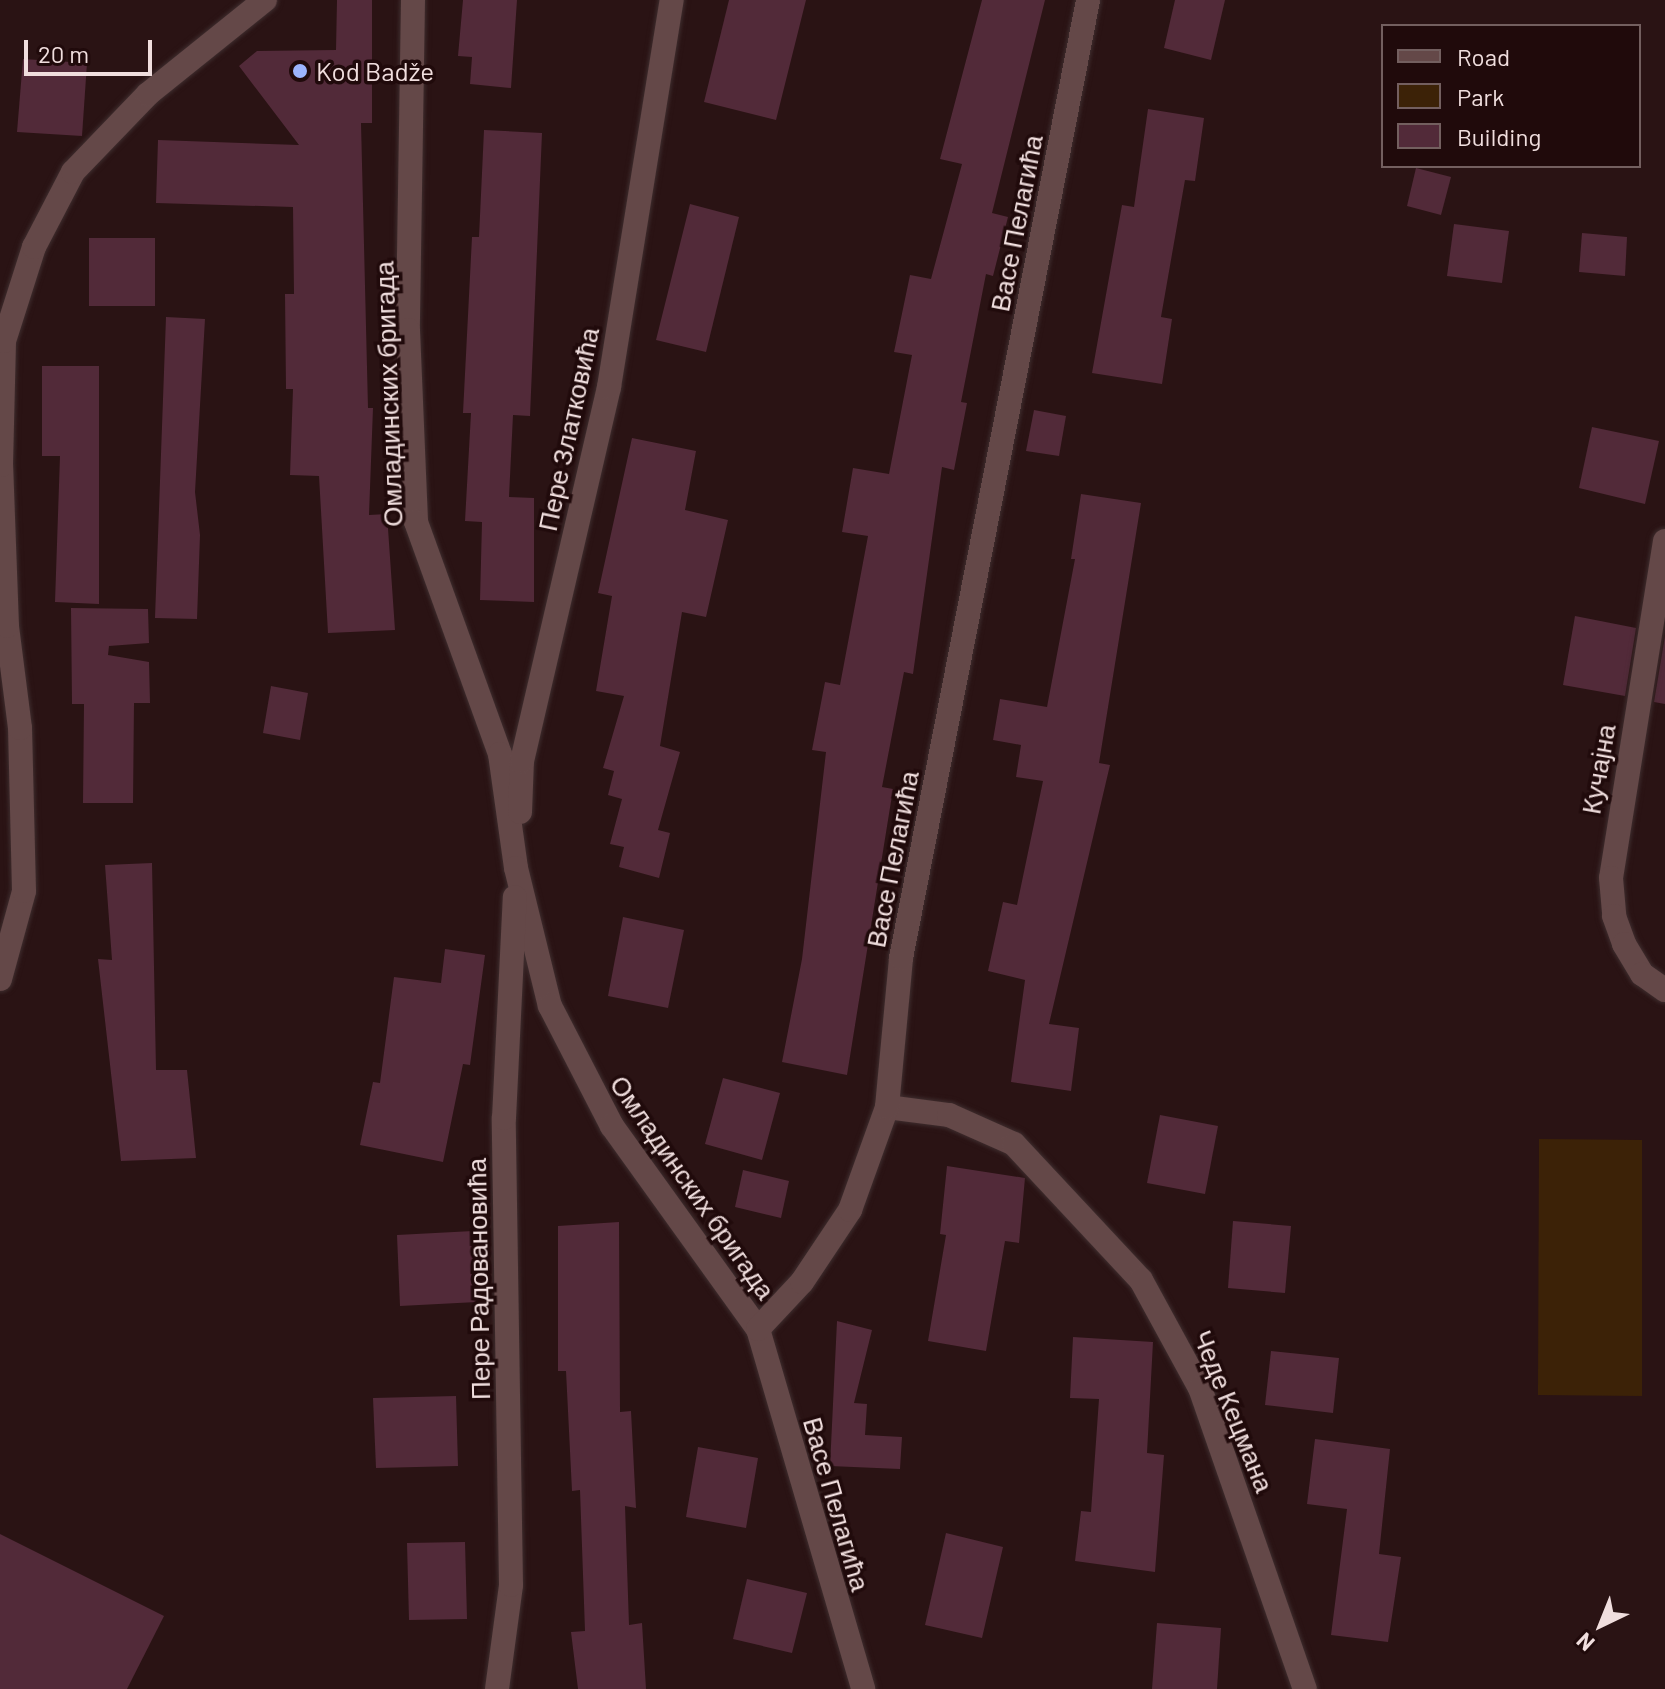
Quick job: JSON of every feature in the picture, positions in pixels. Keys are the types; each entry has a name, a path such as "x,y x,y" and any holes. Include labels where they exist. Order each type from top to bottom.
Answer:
{"street":[{"path":"0,979 24,891 20,728 7,626 1,480 4,341 34,247 73,172 148,94 265,0"},
{"name":"Омладинских бригада","path":"413,0 408,330 416,522 500,754 516,868 550,1006 587,1082 758,1329"},
{"name":"Пере Златковића","path":"516,868 522,761 609,387 672,0"},
{"name":"Васе Пелагића","path":"863,1689 758,1329 802,1282 850,1210 887,1107 901,958 1088,0"},
{"name":"Кучајна","path":"1665,541 1611,878 1614,916 1624,944 1642,974 1665,990"},
{"name":"Пере Радовановића","path":"497,1689 511,1585 504,1118 516,868"},
{"name":"Чеде Кецмана","path":"887,1107 949,1115 1014,1144 1141,1280 1200,1388 1305,1689"}],"green space":[{"path":"1539,1139 1642,1140 1642,1396 1538,1395"}],"building":[{"path":"337,0 372,0 372,123 361,123 368,408 373,408 369,515 387,514 395,630 328,633 319,476 290,475 293,389 286,389 285,294 294,294 293,207 156,203 158,140 299,145 239,66 257,51 336,50"},
{"path":"463,0 517,0 511,88 470,84 472,57 458,56"},
{"path":"729,0 806,0 776,120 704,102"},
{"path":"982,0 1045,0 992,213 1008,217 993,276 986,274 961,402 967,403 954,470 942,467 913,674 904,672 882,787 893,789 847,1075 782,1062 802,959 826,752 812,750 825,682 840,685 868,536 842,532 853,468 889,474 912,355 894,352 910,275 931,279 962,164 940,159"},
{"path":"1175,0 1225,0 1211,60 1164,48"},
{"path":"23,59 87,63 82,136 17,132"},
{"path":"1148,109 1204,118 1195,181 1185,180 1161,317 1172,319 1162,384 1092,373 1122,205 1134,207"},
{"path":"484,130 542,133 530,416 513,415 509,497 534,498 534,602 480,600 482,522 465,521 471,413 463,413 472,237 479,237"},
{"path":"1416,168 1451,177 1441,215 1407,206"},
{"path":"690,204 739,217 706,352 656,340"},
{"path":"1454,224 1509,231 1502,283 1447,276"},
{"path":"1582,233 1627,237 1625,276 1579,272"},
{"path":"89,238 155,238 155,306 89,306"},
{"path":"166,317 205,319 195,492 200,535 197,619 155,618"},
{"path":"42,366 99,366 99,604 55,602 60,456 42,456"},
{"path":"1034,410 1066,416 1059,456 1026,451"},
{"path":"1592,427 1659,441 1645,504 1579,488"},
{"path":"632,438 696,451 685,510 728,520 706,617 682,612 660,746 680,752 658,830 670,833 659,878 619,867 624,847 610,844 622,799 608,795 614,771 603,768 624,696 596,691 612,596 598,593"},
{"path":"1081,494 1141,503 1099,763 1110,765 1049,1024 1079,1028 1071,1091 1011,1082 1025,980 988,971 1003,902 1017,905 1043,781 1016,777 1021,745 993,740 1000,699 1047,707 1075,559 1071,559"},
{"path":"71,608 148,609 149,643 109,646 108,655 149,662 150,703 134,703 133,803 83,803 84,704 72,704"},
{"path":"1575,616 1636,628 1625,696 1563,685"},
{"path":"1665,636 1665,704 1654,702"},
{"path":"271,686 308,693 300,740 263,733"},
{"path":"152,863 156,1070 187,1070 196,1158 121,1161 98,959 112,960 105,865"},
{"path":"623,917 684,930 668,1008 608,996"},
{"path":"445,949 485,955 470,1065 463,1064 443,1162 360,1145 373,1082 380,1083 394,977 441,983"},
{"path":"723,1078 780,1093 762,1160 705,1144"},
{"path":"1160,1115 1218,1126 1205,1194 1147,1183"},
{"path":"947,1166 1025,1178 1019,1243 1005,1241 986,1351 928,1341 946,1235 940,1234"},
{"path":"743,1170 789,1181 781,1218 735,1207"},
{"path":"1233,1221 1291,1226 1285,1293 1228,1288"},
{"path":"619,1222 620,1412 631,1411 636,1508 625,1506 629,1625 642,1623 646,1689 578,1689 571,1632 585,1631 580,1490 572,1491 566,1371 558,1371 558,1226"},
{"path":"473,1231 477,1302 400,1306 397,1235"},
{"path":"837,1321 872,1330 854,1403 867,1404 865,1435 902,1437 900,1469 830,1466"},
{"path":"1073,1337 1153,1342 1147,1453 1164,1455 1155,1572 1075,1561 1081,1511 1091,1512 1099,1399 1070,1398"},
{"path":"1271,1351 1339,1358 1333,1413 1265,1405"},
{"path":"456,1396 458,1466 376,1468 373,1398"},
{"path":"1315,1439 1390,1449 1379,1554 1401,1557 1388,1642 1331,1635 1347,1509 1307,1504"},
{"path":"698,1447 758,1458 746,1528 686,1517"},
{"path":"946,1533 1003,1547 982,1638 925,1625"},
{"path":"0,1534 164,1616 127,1689 0,1689"},
{"path":"465,1542 467,1619 409,1620 407,1543"},
{"path":"747,1579 807,1593 792,1653 733,1639"},
{"path":"1157,1623 1221,1628 1217,1689 1152,1689"}],"place":[{"name":"Kod Badže","path":"300,71"}]}
